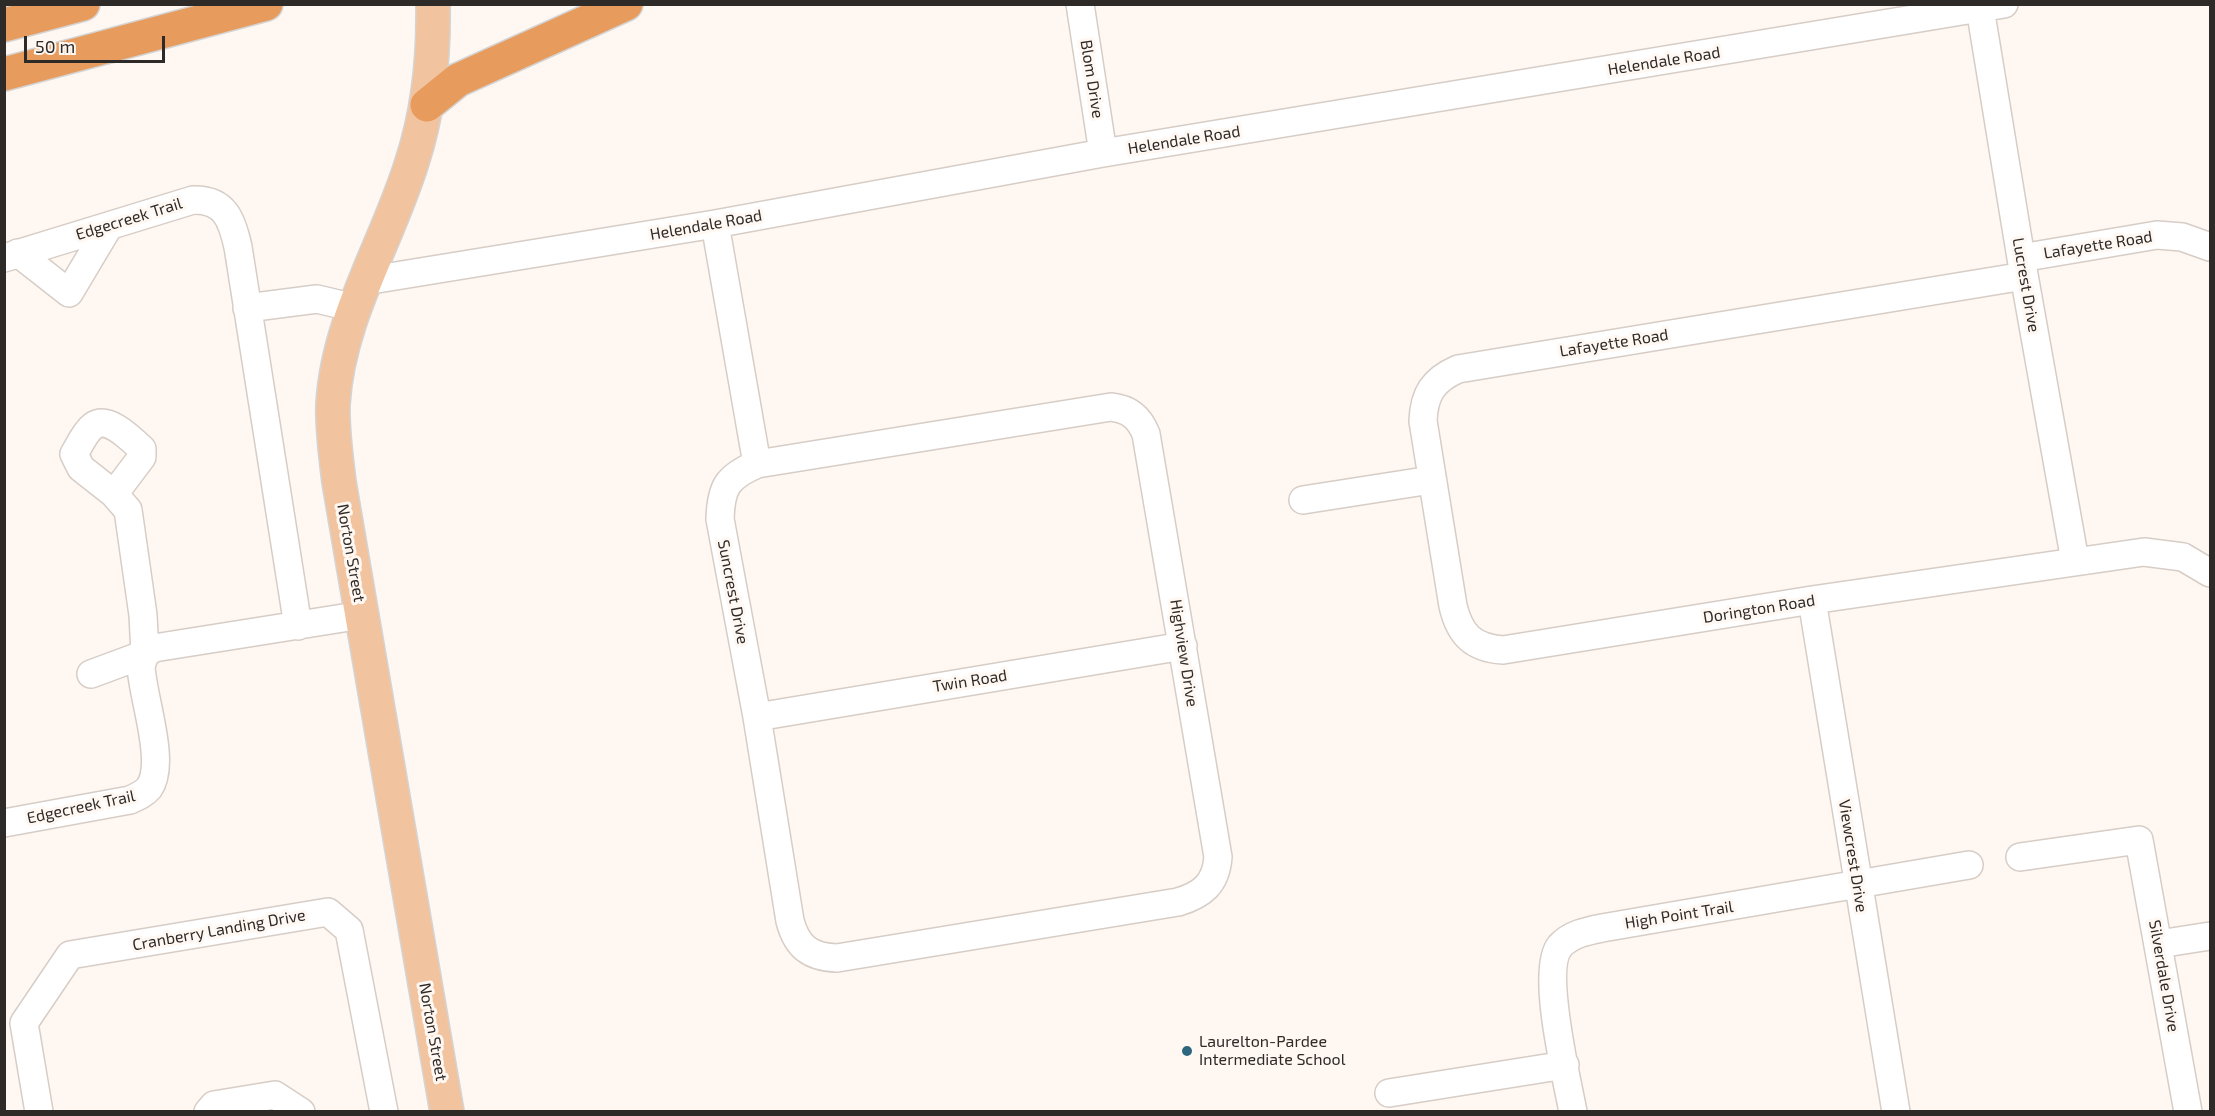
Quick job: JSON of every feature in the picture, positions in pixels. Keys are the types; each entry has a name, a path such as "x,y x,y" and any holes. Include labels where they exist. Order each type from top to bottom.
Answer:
{"highway":[{"path":"4,25 83,4"},
{"path":"4,74 266,4"},
{"path":"427,105 458,80 626,4"}],"main road":[{"name":"Norton Street","path":"433,4 434,48 427,105 404,188 360,294 339,366 333,415 339,482 446,1111"}],"street":[{"name":"Blom Drive","path":"1080,4 1103,153"},
{"name":"Helendale Road","path":"360,294 715,224 1103,153 1992,6"},
{"name":"Lucrest Drive","path":"1992,6 2023,267 2075,561"},
{"name":"Edgecreek Trail","path":"11,256 194,200 204,200 218,205 230,218 235,231 298,626"},
{"path":"715,224 757,464"},
{"path":"11,256 69,293 109,226"},
{"name":"Lafayette Road","path":"1431,480 1423,421 1424,405 1428,392 1436,382 1458,369 2023,267 2157,235 2182,237 2211,247"},
{"path":"247,308 360,294"},
{"name":"Highview Drive","path":"757,464 1098,408 1124,409 1135,415 1146,435 1184,646 1218,857 1215,876 1204,890 1178,902 827,957"},
{"name":"Suncrest Drive","path":"757,464 738,472 726,485 720,500 720,519 757,717 793,933 804,949 827,957"},
{"path":"1303,500 1431,480"},
{"name":"Dorington Road","path":"1431,480 1456,619 1467,639 1490,649 1503,650 1812,600 2144,552 2169,553 2198,564 2211,573"},
{"name":"Edgecreek Trail","path":"4,823 129,800 141,795 150,787 156,765 141,672 145,654 143,615 128,510 114,494"},
{"name":"Viewcrest Drive","path":"1812,600 1896,1112"},
{"path":"91,674 145,654 154,648 362,615"},
{"name":"Twin Road","path":"757,717 1184,646"},
{"name":"Silverdale Drive","path":"2020,856 2139,840 2188,1112"},
{"name":"High Point Trail","path":"1573,1112 1551,971 1559,948 1570,938 1602,928 1969,865"},
{"name":"Cranberry Landing Drive","path":"39,1112 24,1023 70,956 328,912 349,930 384,1112"},
{"path":"2159,944 2211,936"},
{"path":"1389,1093 1565,1065"},
{"path":"208,1112 214,1105 275,1095 300,1112"}],"place":[{"name":"Laurelton-Pardee Intermediate School","path":"1187,1051"}]}
